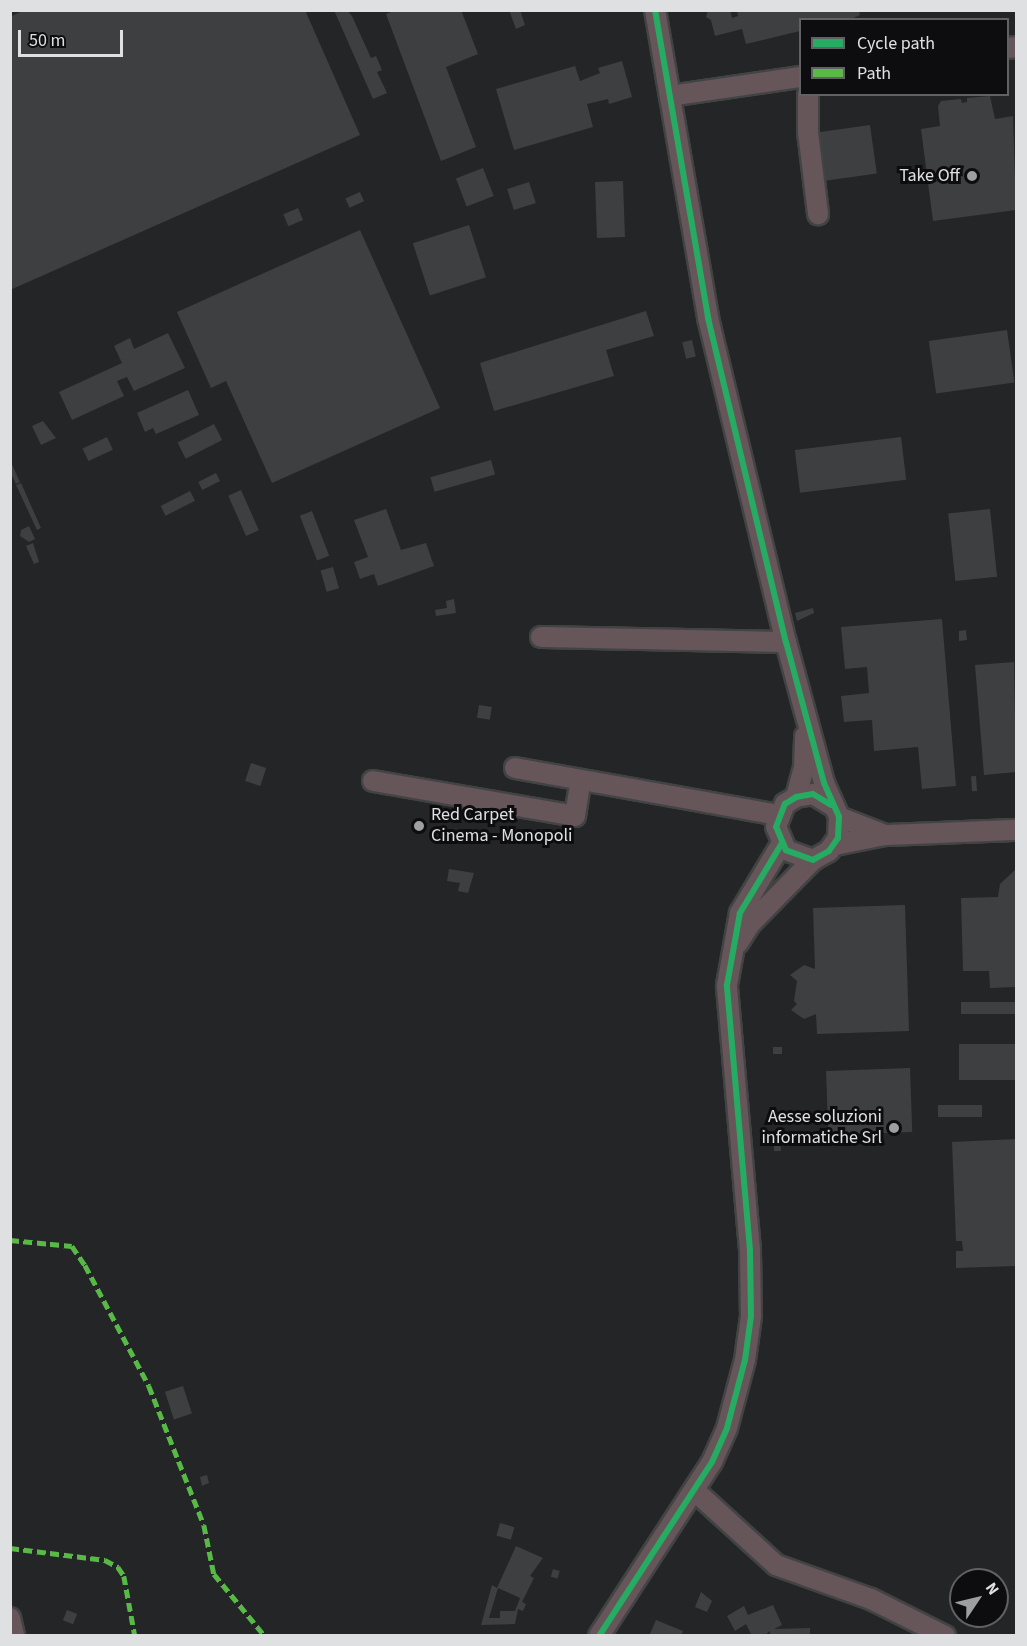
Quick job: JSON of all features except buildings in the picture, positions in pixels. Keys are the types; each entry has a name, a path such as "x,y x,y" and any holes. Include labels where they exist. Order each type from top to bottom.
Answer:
{"street":[{"path":"655,10 698,273 786,642 835,811 835,845"},
{"path":"670,96 799,77"},
{"path":"808,96 818,214"},
{"path":"541,637 786,642"},
{"path":"806,715 804,768 796,797 778,816 776,827 782,843 792,854 813,860"},
{"path":"515,768 778,816"},
{"path":"374,781 575,816 581,780"},
{"path":"796,797 813,794 835,811 885,834"},
{"path":"734,950 750,924 813,860 835,845 885,834 1017,830"},
{"path":"599,1635 625,1590 695,1491 727,1428 745,1360 752,1316 750,1250 727,985 740,912 782,843"},
{"path":"695,1491 748,1544 776,1565 872,1599 945,1635"},
{"path":"10,1618 14,1635"}],"marked path":[{"path":"10,1240 72,1246 85,1265 149,1386 204,1525 214,1574 265,1636"},
{"path":"10,1548 105,1560 118,1567 124,1576 135,1636"}],"cycle path":[{"path":"655,10 708,318 786,642 824,783 839,817 838,838 829,851 813,860 786,850 776,827 785,804 796,797 813,794 831,805"},
{"path":"599,1636 712,1462 727,1428 745,1360 751,1316 750,1250 727,985 740,913 782,843"}],"place":[{"name":"Take Off","path":"972,176"},
{"name":"Red Carpet Cinema - Monopoli","path":"419,826"},
{"name":"Aesse soluzioni informatiche Srl","path":"894,1128"}]}
